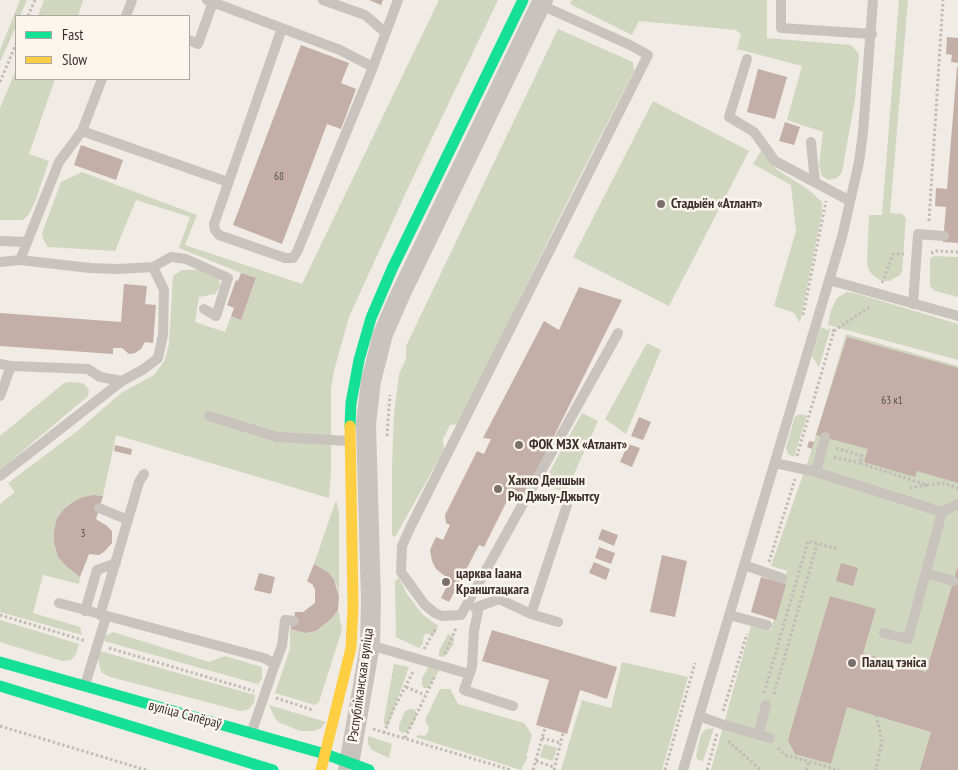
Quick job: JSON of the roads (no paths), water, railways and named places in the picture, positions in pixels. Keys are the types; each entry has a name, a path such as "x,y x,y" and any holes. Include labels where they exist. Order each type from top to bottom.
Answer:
{"street":[{"path":"362,604 349,442 351,404 359,360 371,318 409,233 536,2"},
{"name":"Рэспубліканская вуліца","path":"356,768 366,424 370,381 383,334 536,2"},
{"name":"Рэспубліканская вуліца","path":"321,770 351,648 361,643"},
{"name":"вуліца Сапёраў","path":"0,662 84,688 325,754 356,768"},
{"name":"вуліца Сапёраў","path":"0,686 273,770"}],"lane":[{"path":"126,15 132,0"},
{"path":"323,0 365,15 386,32"},
{"path":"282,28 228,182 214,224 214,230 219,235 285,258 293,258 373,67 398,0"},
{"path":"781,0 781,28 872,34"},
{"path":"683,770 829,280 850,201 863,132 874,0"},
{"path":"190,40 198,44 210,1 340,50 373,67"},
{"path":"536,2 648,55 411,526 402,546 401,572 425,605 442,616 461,615 499,599 531,614 558,622"},
{"path":"746,59 729,117 754,132 775,161 850,201"},
{"path":"20,260 59,162 82,131 102,80"},
{"path":"82,131 228,182"},
{"path":"812,142 815,182"},
{"path":"913,304 918,234 944,236"},
{"path":"0,241 27,242"},
{"path":"0,262 20,260 90,268 118,269 153,267 171,257 186,259 228,278 216,316 204,309"},
{"path":"0,476 122,382 158,358 163,336 164,290 153,267"},
{"path":"829,280 958,316"},
{"path":"461,615 618,333"},
{"path":"0,364 88,369 100,377 122,382"},
{"path":"0,396 11,366"},
{"path":"209,416 277,437 349,442"},
{"path":"816,472 825,437"},
{"path":"775,463 816,472 942,512 958,504"},
{"path":"84,688 128,520 139,482 144,474"},
{"path":"531,614 567,505"},
{"path":"99,508 128,520"},
{"path":"884,633 908,639 942,512"},
{"path":"744,565 782,578"},
{"path":"85,611 97,570 115,567"},
{"path":"926,573 953,581"},
{"path":"59,603 264,658 275,664"},
{"path":"479,606 474,630 472,667 464,690 513,706"},
{"path":"729,615 767,625"},
{"path":"251,734 282,646 286,620 294,621"},
{"path":"361,643 470,674"},
{"path":"758,734 766,705"},
{"path":"699,716 718,728 758,734 770,738"}],"place":[{"name":"Стадыён «Атлант»","path":"661,204"},
{"name":"ФОК МЗХ «Атлант»","path":"519,445"},
{"name":"Хакко Деншын Рю Джыу-Джытсу","path":"498,489"},
{"name":"царква Іаана Кранштацкага","path":"446,582"},
{"name":"Палац тэніса","path":"852,663"}]}
